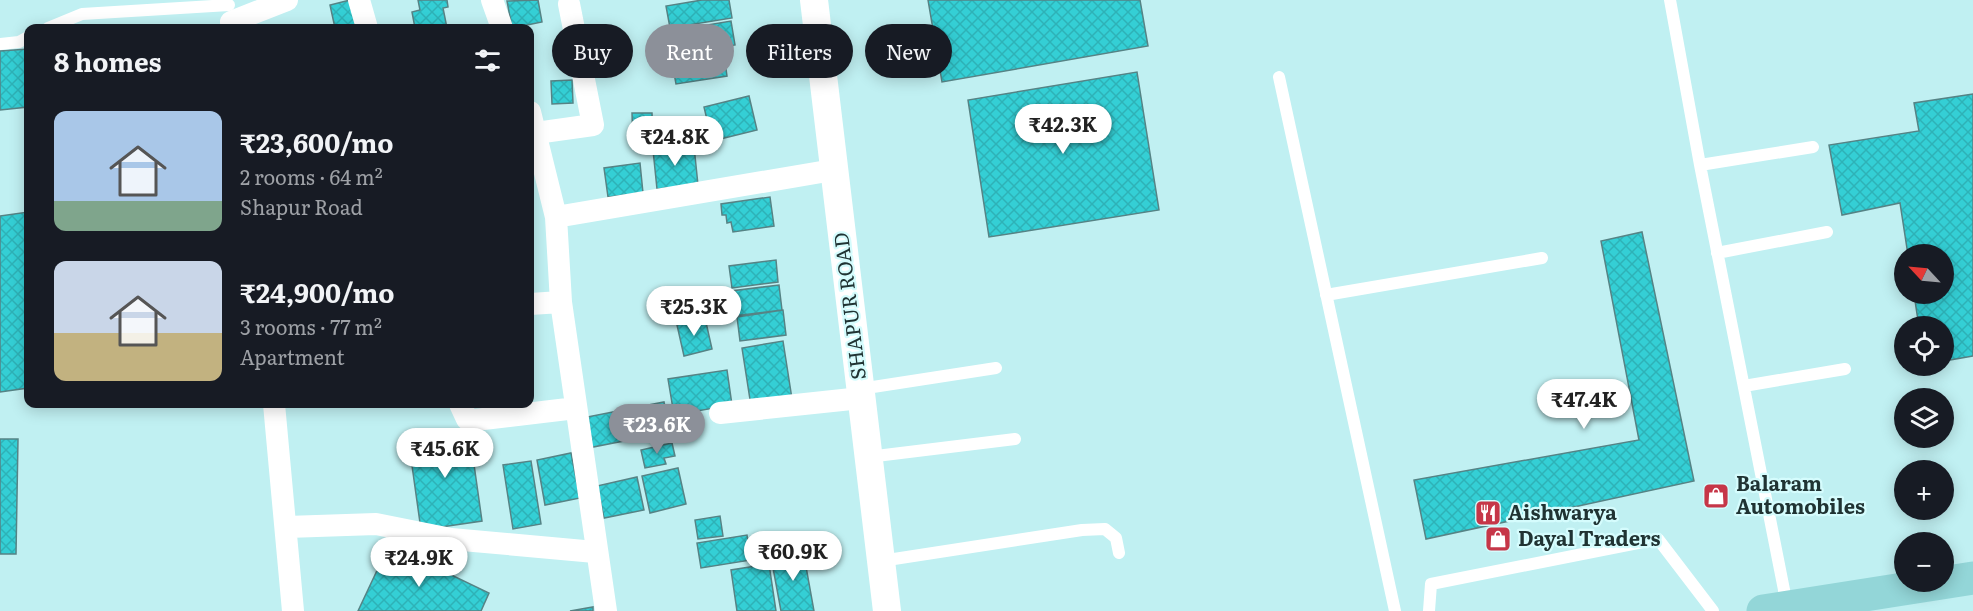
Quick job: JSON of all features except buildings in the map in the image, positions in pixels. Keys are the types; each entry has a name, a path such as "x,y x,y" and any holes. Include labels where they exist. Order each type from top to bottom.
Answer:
{"main road":[{"path":"1775,609 1973,578"}],"street":[{"path":"230,14 287,0"},
{"path":"359,0 366,24"},
{"path":"492,0 501,24"},
{"name":"SHAPUR ROAD","path":"814,0 887,611"},
{"path":"534,123 593,124 569,3"},
{"path":"534,127 556,217 561,302 595,552 606,611"},
{"path":"556,217 833,170"},
{"path":"534,304 561,302"},
{"path":"720,413 861,394"},
{"path":"274,408 293,611"},
{"path":"462,408 467,419 475,420 576,408"},
{"path":"287,526 376,524 451,539 595,552"}],"lane":[{"path":"1670,0 1744,386 1775,609"},
{"path":"58,24 82,14 230,14"},
{"path":"0,44 24,39"},
{"path":"1279,77 1395,611"},
{"path":"1700,165 1813,147"},
{"path":"1717,253 1827,232"},
{"path":"1326,295 1542,258"},
{"path":"861,394 996,368"},
{"path":"1744,386 1845,369"},
{"path":"868,457 1015,439"},
{"path":"881,561 1082,530 1105,529 1116,538 1119,553"},
{"path":"1429,611 1431,584 1659,539 1713,611"}],"place":[{"name":"Balaram Automobiles","path":"1716,496"},
{"name":"Aishwarya","path":"1488,513"},
{"name":"Dayal Traders","path":"1498,539"}]}
